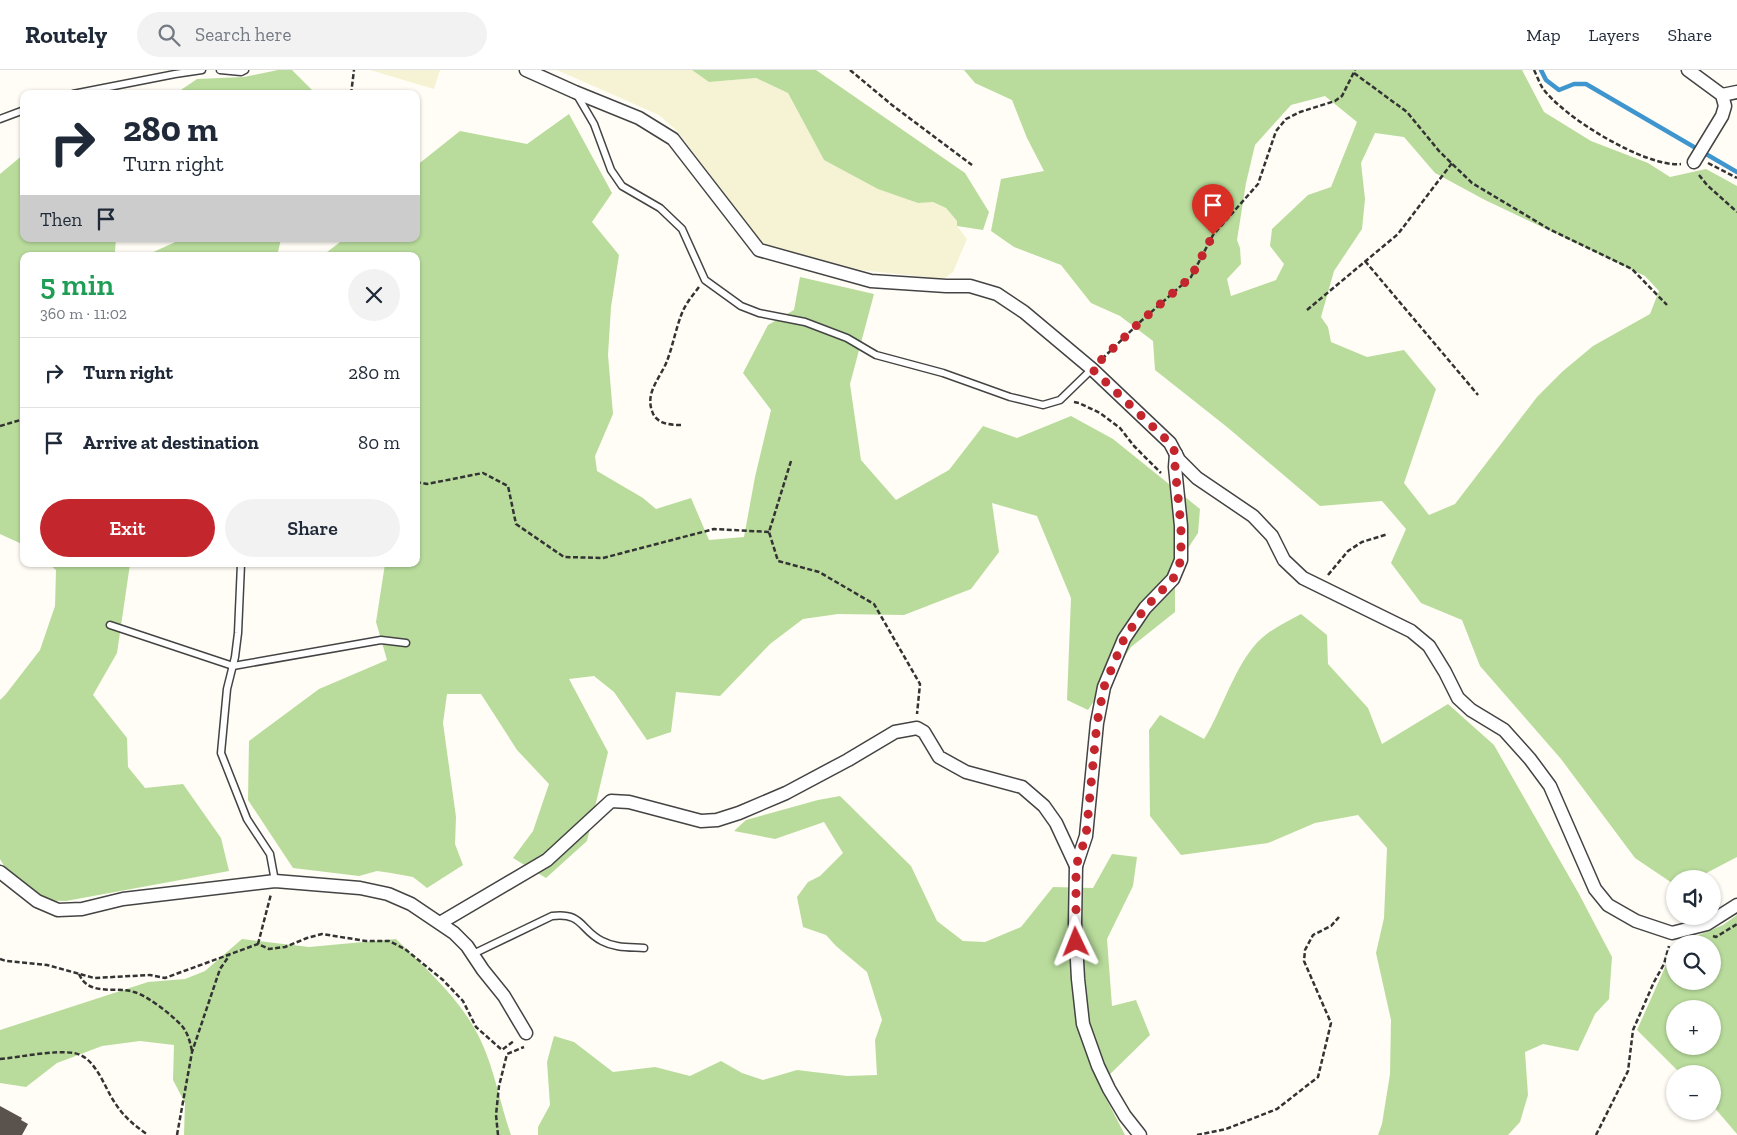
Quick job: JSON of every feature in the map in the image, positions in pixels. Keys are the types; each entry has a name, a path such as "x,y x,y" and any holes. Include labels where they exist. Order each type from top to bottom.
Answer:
{"street":[{"path":"526,70 639,118 673,139 759,250 871,281 970,286 997,294 1024,312 1092,369 1170,443 1179,460 1197,478 1253,516 1272,536 1284,560 1303,578 1411,631 1429,646 1458,698 1471,710 1504,730 1530,759 1550,786 1595,889 1608,905 1636,921 1672,933 1707,924 1737,905"},
{"path":"1688,70 1722,95 1725,106 1722,116 1694,162"},
{"path":"1722,95 1737,92"},
{"path":"1140,1135 1125,1116 1109,1090 1083,1024 1075,932 1076,866 1086,836 1097,723 1104,687 1124,639 1145,608 1173,579 1181,560 1181,526 1175,467 1176,454"},
{"path":"440,924 547,860 611,801 629,802 701,821 717,820 739,813 786,792 848,760 895,732 916,728 924,732 939,757 951,764 966,772 1022,787 1044,806 1056,823 1076,866"},
{"path":"0,872 37,901 58,910 82,909 132,898 275,881 360,888 388,894 411,904 454,933 467,946 504,996 526,1033"}],"lane":[{"path":"93,90 202,70"},
{"path":"220,70 241,72 246,70"},
{"path":"574,92 594,124 611,170 622,186 660,208 682,229 705,280 741,306 759,313 805,322 846,338 876,355 942,373 1010,398 1043,405 1060,400 1092,369"},
{"path":"0,119 20,112"},
{"path":"241,567 238,633 233,666 227,688 221,753 247,819 270,854 275,881"},
{"path":"110,625 233,666 381,640 406,643"},
{"path":"473,954 552,916 565,915 578,920 600,941 614,947 644,948"}],"path":[{"path":"352,90 354,70"},
{"path":"850,70 892,105 972,164"},
{"path":"1534,70 1542,88 1558,103 1592,129 1624,148 1638,155 1677,164 1704,160 1737,178"},
{"path":"1092,369 1140,322 1191,277 1213,235 1258,184 1276,131 1286,119 1300,112 1335,102 1342,96 1355,71 1407,112 1439,150 1472,182 1549,229 1632,269 1667,305"},
{"path":"1694,162 1699,175 1707,185 1737,212"},
{"path":"1307,310 1398,234 1452,163"},
{"path":"1365,261 1478,395"},
{"path":"681,425 666,424 657,419 652,411 651,397 654,383 666,363 682,312 690,298 705,280"},
{"path":"1060,400 1079,403 1100,413 1120,428 1146,459 1177,485"},
{"path":"0,426 20,420"},
{"path":"791,461 769,532 778,561 819,572 874,604 920,684 916,728"},
{"path":"420,483 427,484 484,472 508,486 516,524 564,556 603,558 714,529 769,532"},
{"path":"1318,585 1348,551 1362,542 1388,534"},
{"path":"258,944 275,881"},
{"path":"1197,1135 1226,1129 1277,1109 1318,1077 1331,1023 1304,961 1305,950 1314,935 1330,926 1339,917"},
{"path":"1596,1135 1628,1071 1633,1030 1664,964 1672,933"},
{"path":"0,959 6,962 47,966 94,978 150,975 165,978 258,944 269,949 285,947 322,934 389,941 405,949 443,980 463,1001 476,1026 502,1050 526,1033"},
{"path":"177,1135 192,1052 220,969 230,955"},
{"path":"79,974 82,981 90,987 134,991 146,998 182,1026 190,1039 192,1052"},
{"path":"498,1135 496,1115 499,1086 507,1054 524,1047 526,1033"},
{"path":"0,1060 43,1054 75,1053 94,1068 115,1103 132,1124 148,1135"}],"shaded area":[{"path":"370,70 440,70 434,89"},
{"path":"557,70 692,70 709,82 756,78 788,93 824,160 918,203 933,201 946,208 957,221 957,226 967,239 953,272 944,279 860,270 763,244 677,131 659,115"}],"green space":[{"path":"278,70 292,70 312,90 181,90 197,79 244,77"},
{"path":"692,70 816,70 965,173 989,212 983,230 957,226 957,221 946,208 933,202 918,203 878,189 824,160 788,93 756,78 709,82"},
{"path":"964,70 1522,70 1544,112 1591,141 1648,163 1670,177 1706,169 1737,186 1737,857 1712,870 1666,870 1666,879 1635,858 1561,759 1480,666 1462,620 1421,603 1391,563 1406,529 1382,501 1320,506 1227,427 1155,370 1153,341 1120,316 1091,303 1061,265 1014,247 991,231 1001,179 1044,171 1027,138 1012,100 975,83","holes":["1325,96 1357,122 1331,187 1308,195 1272,229 1270,246 1284,264 1276,280 1231,296 1227,279 1241,264 1240,248 1237,240 1246,183 1255,145 1291,105","1375,133 1404,137 1435,173 1485,200 1645,276 1659,291 1650,314 1593,346 1563,371 1537,397 1455,504 1429,515 1404,483 1436,389 1404,350 1367,357 1331,342 1328,327 1321,317 1334,271 1362,229 1365,199 1361,163"]},
{"path":"569,114 612,193 592,222 619,255 611,307 608,355 613,414 595,456 597,471 643,498 656,509 691,498 709,540 744,537 755,477 771,410 743,373 768,325 794,310 800,277 874,294 850,384 861,460 896,500 949,470 983,426 1017,438 1071,416 1113,439 1200,509 1198,533 1175,568 1175,612 1131,647 1088,710 1067,700 1071,598 1037,516 992,503 999,552 971,589 904,615 838,614 803,619 770,644 720,696 676,692 671,732 647,740 614,692 594,676 569,679 608,752 587,841 546,878 513,858 533,831 549,784 517,750 481,694 447,694 443,723 456,817 455,844 463,865 427,888 413,877 391,873 377,871 359,876 293,868 248,800 249,741 319,689 387,660 376,622 385,567 420,567 420,252 327,252 340,242 420,242 420,163 460,131 527,144"},
{"path":"20,157 20,242 116,242 115,252 20,252 20,543 0,534 0,174"},
{"path":"175,242 280,242 278,252 153,252"},
{"path":"52,567 130,567 117,653 93,695 127,738 128,767 145,788 183,784 221,838 229,871 66,901 24,900 0,859 0,700 40,650 55,606 56,570"},
{"path":"1301,614 1327,635 1328,664 1368,708 1382,744 1448,704 1494,745 1579,894 1612,957 1609,999 1595,1014 1578,1051 1543,1044 1525,1052 1528,1095 1520,1122 1508,1135 1378,1135 1382,1124 1390,1074 1391,1020 1376,953 1384,918 1387,848 1358,815 1315,823 1268,843 1181,855 1150,816 1149,730 1160,715 1204,739 1239,668 1248,654 1268,633"},
{"path":"840,796 911,866 937,921 963,941 985,942 1021,927 1053,887 1093,888 1112,854 1137,857 1133,886 1107,939 1112,1006 1136,1000 1150,1035 1099,1085 1125,1135 538,1135 538,1127 550,1105 547,1062 554,1036 574,1042 613,1072 655,1067 690,1076 721,1061 742,1073 763,1080 797,1070 847,1076 877,1075 875,1040 882,1020 867,972 826,935 803,927 797,897 808,882 820,876 843,853 824,822 775,839 734,831 746,820 818,800"},
{"path":"1737,915 1737,1134 1721,1115 1721,1065 1672,1065 1637,1030 1666,965 1666,990 1721,990 1721,935 1699,935 1723,925"},
{"path":"242,939 309,947 396,939 443,986 473,1026 490,1064 511,1135 184,1135 185,1103 173,1080 174,1045 140,1041 102,1046 57,1063 26,1087 0,1083 0,1030 148,982 185,979 205,971"}],"building":[{"path":"0,1106 22,1118 21,1120 28,1124 22,1135 0,1135"}],"waterway":[{"path":"1541,70 1546,80 1559,90 1574,84 1586,84 1737,172"}],"route":[{"path":"1076,942 1076,866 1086,836 1097,723 1104,687 1124,639 1145,608 1173,579 1181,560 1181,526 1175,467 1176,454 1170,443 1092,369 1140,322 1191,277 1213,235"}]}
